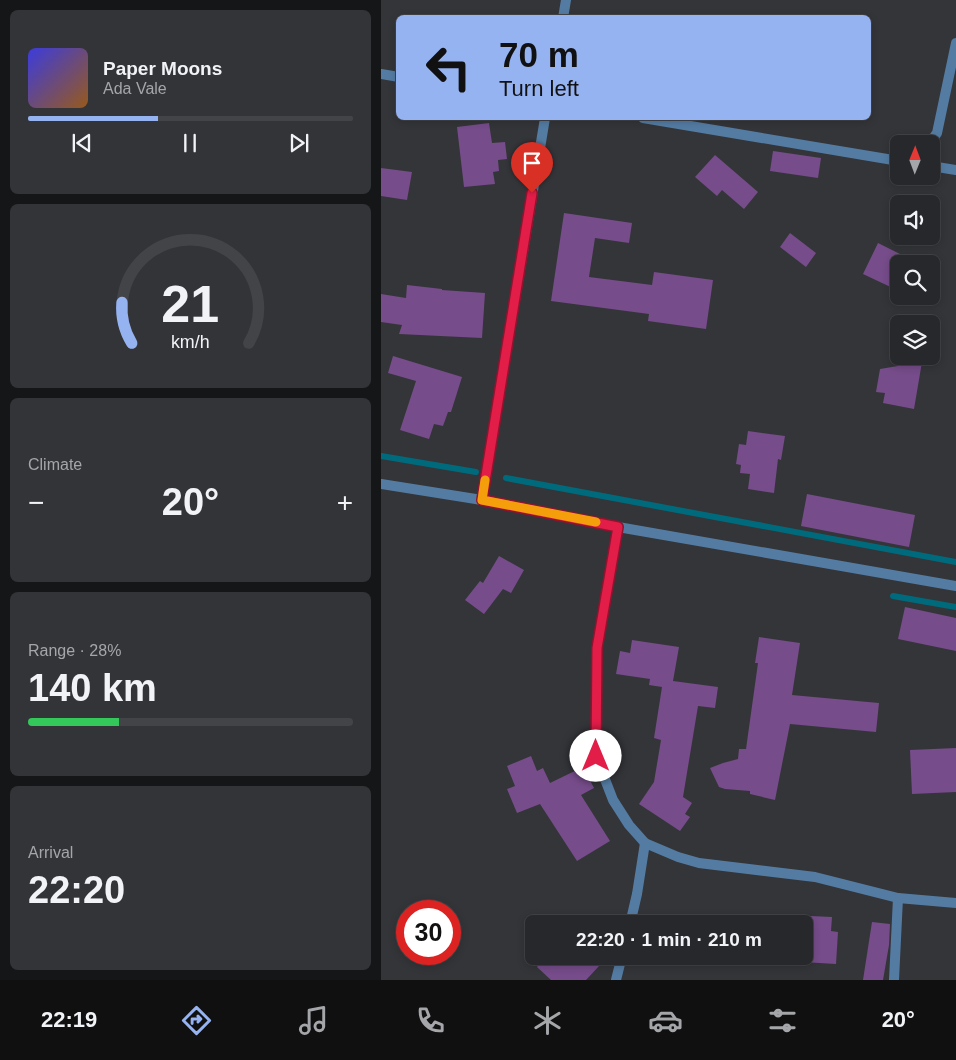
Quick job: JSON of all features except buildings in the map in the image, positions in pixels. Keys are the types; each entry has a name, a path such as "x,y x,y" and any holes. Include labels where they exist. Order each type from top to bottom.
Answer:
{"street":[{"path":"564,15 566,0"},
{"path":"936,135 956,43"},
{"path":"381,74 396,76"},
{"path":"482,500 545,120"},
{"path":"655,120 890,159"},
{"path":"940,167 956,170"},
{"path":"381,484 482,500 618,527 956,586"},
{"path":"618,527 597,648 596,756 613,800 629,825 645,843 678,857 699,863 815,877 898,898 956,903"},
{"path":"632,915 645,843"},
{"path":"894,980 898,898"},
{"path":"616,980 620,965"}],"waterway":[{"path":"381,456 476,472"},
{"path":"506,478 956,562"},
{"path":"893,596 956,607"}],"slow traffic":[{"path":"485,480 482,500 596,522"}],"route":[{"path":"532,193 482,500 618,527 597,648 596,756"}]}
